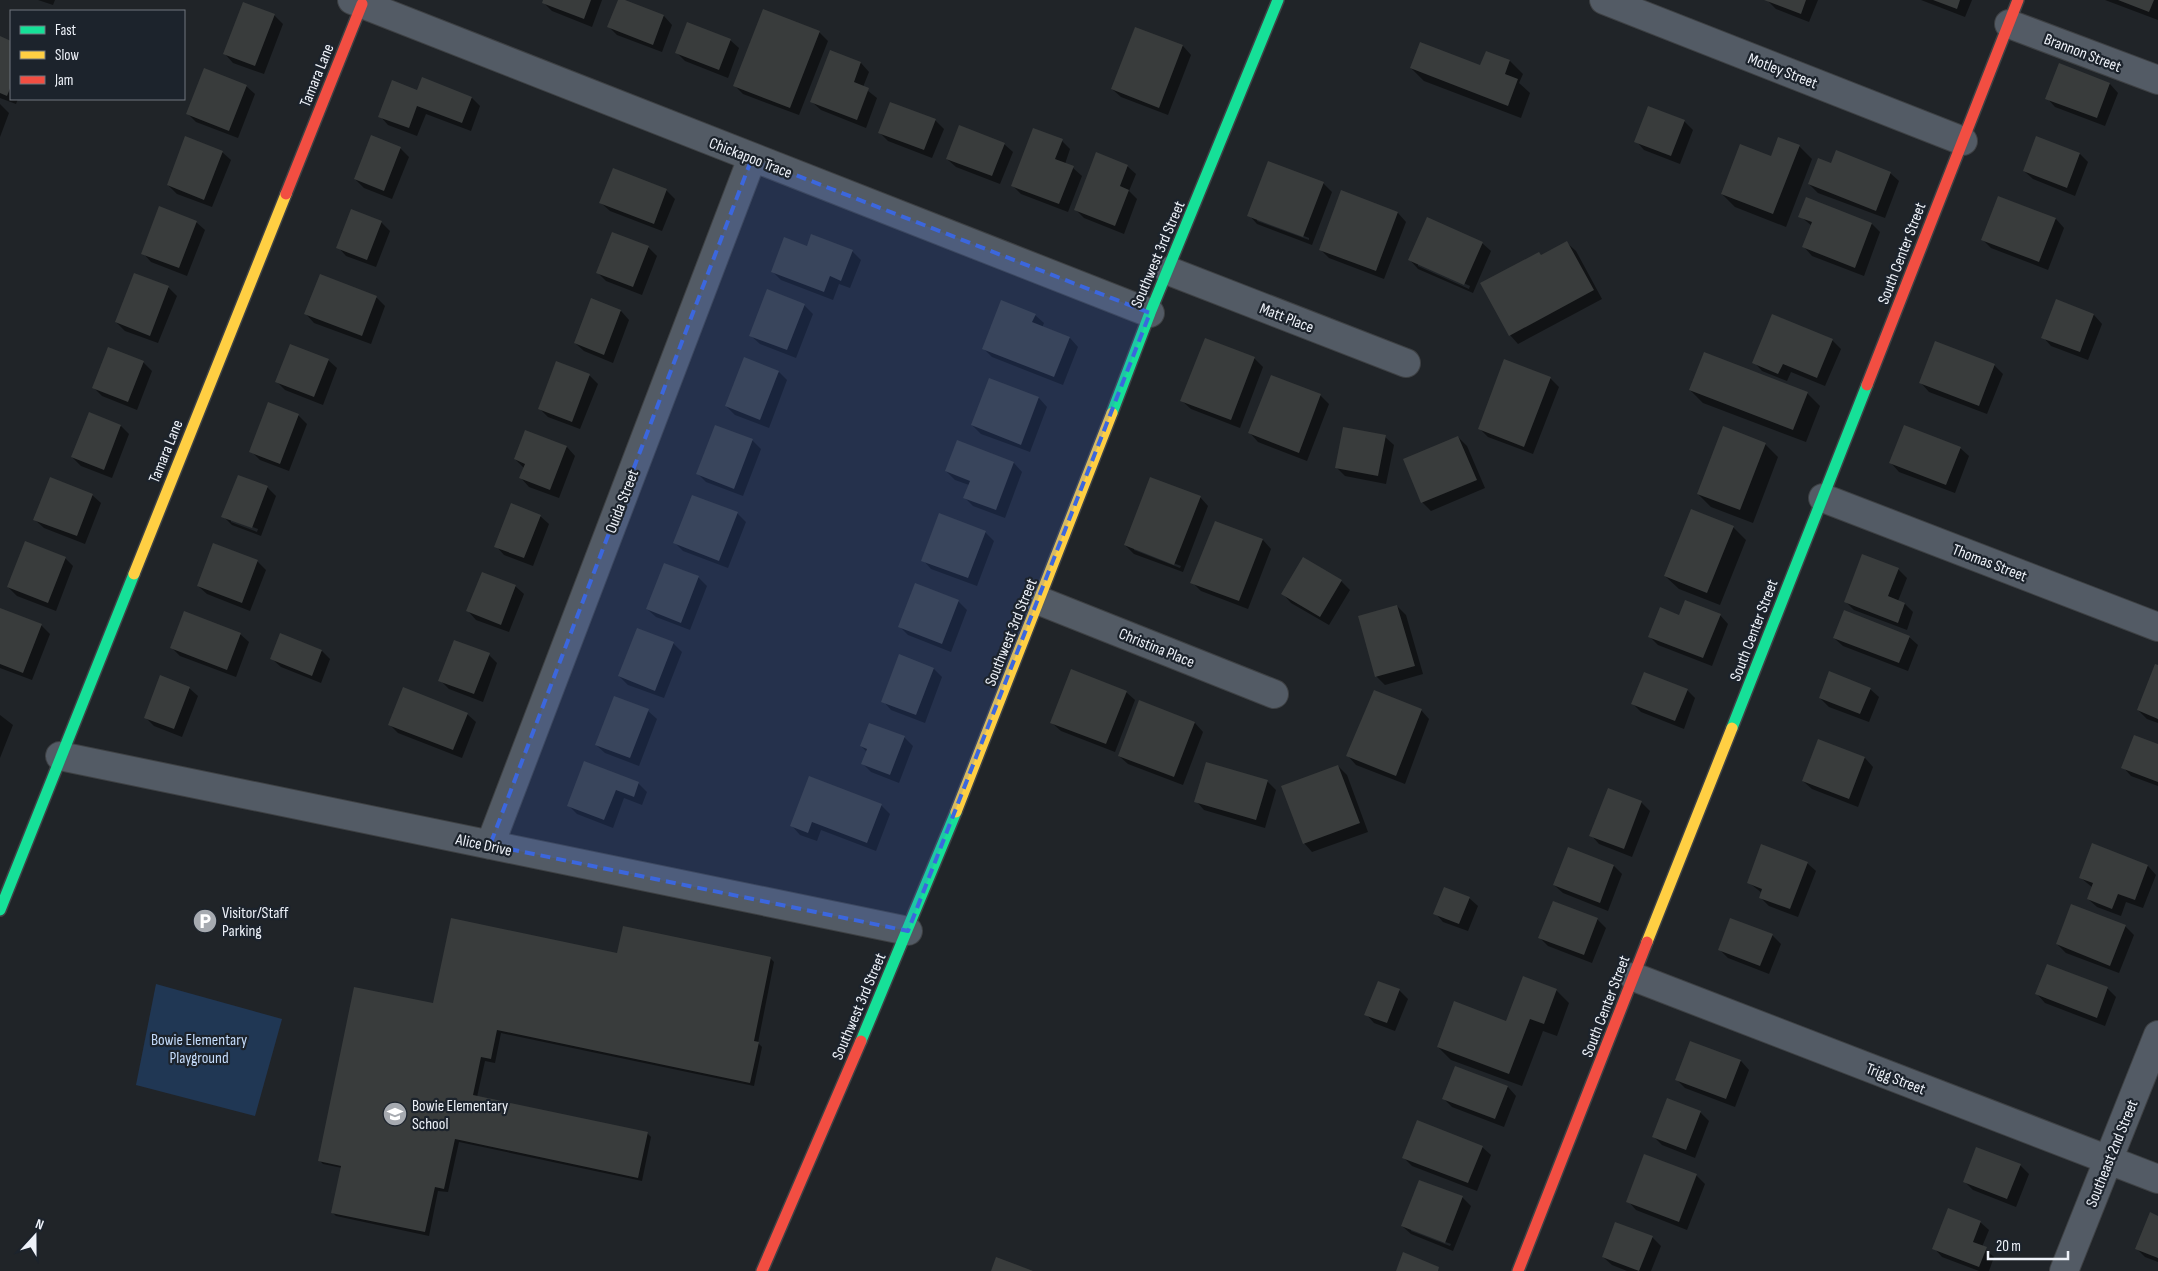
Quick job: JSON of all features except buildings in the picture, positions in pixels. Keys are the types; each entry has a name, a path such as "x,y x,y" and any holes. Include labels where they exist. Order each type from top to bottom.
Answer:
{"street":[{"name":"Southwest 3rd Street","path":"762,1271 908,931 1040,601 1150,313 1278,0"},
{"name":"Motley Street","path":"1604,0 1963,141"},
{"name":"Chickapoo Trace","path":"357,2 1150,313"},
{"name":"Tamara Lane","path":"0,910 357,2"},
{"name":"South Center Street","path":"1518,1271 2014,12"},
{"name":"Brannon Street","path":"2014,12 2158,80"},
{"name":"Ouida Street","path":"490,845 752,158"},
{"name":"Matt Place","path":"1168,271 1406,363"},
{"name":"Thomas Street","path":"1822,498 2158,627"},
{"name":"Christina Place","path":"1040,601 1274,694"},
{"name":"Alice Drive","path":"60,756 908,931"},
{"name":"Trigg Street","path":"1634,977 2158,1179"},
{"name":"Southeast 2nd Street","path":"2064,1271 2158,1035"}],"highlighted area":[{"path":"752,158 1150,313 908,931 490,845"}],"green space":[{"name":"Bowie Elementary Playground","path":"156,984 282,1019 255,1116 136,1085"}],"traffic: fast":[{"path":"1112,413 1150,313 1278,0"},
{"path":"1732,728 1867,385"},
{"path":"0,910 134,574"},
{"path":"861,1041 956,812"}],"traffic: slow":[{"path":"134,574 286,194"},
{"path":"956,812 1112,413"},
{"path":"1647,942 1732,728"}],"traffic: jam":[{"path":"1867,385 2018,0"},
{"path":"286,194 362,4"},
{"path":"1518,1271 1647,942"},
{"path":"762,1271 861,1041"}],"place":[{"name":"Visitor/Staff Parking","path":"205,921"},
{"name":"Bowie Elementary School","path":"395,1114"}]}
